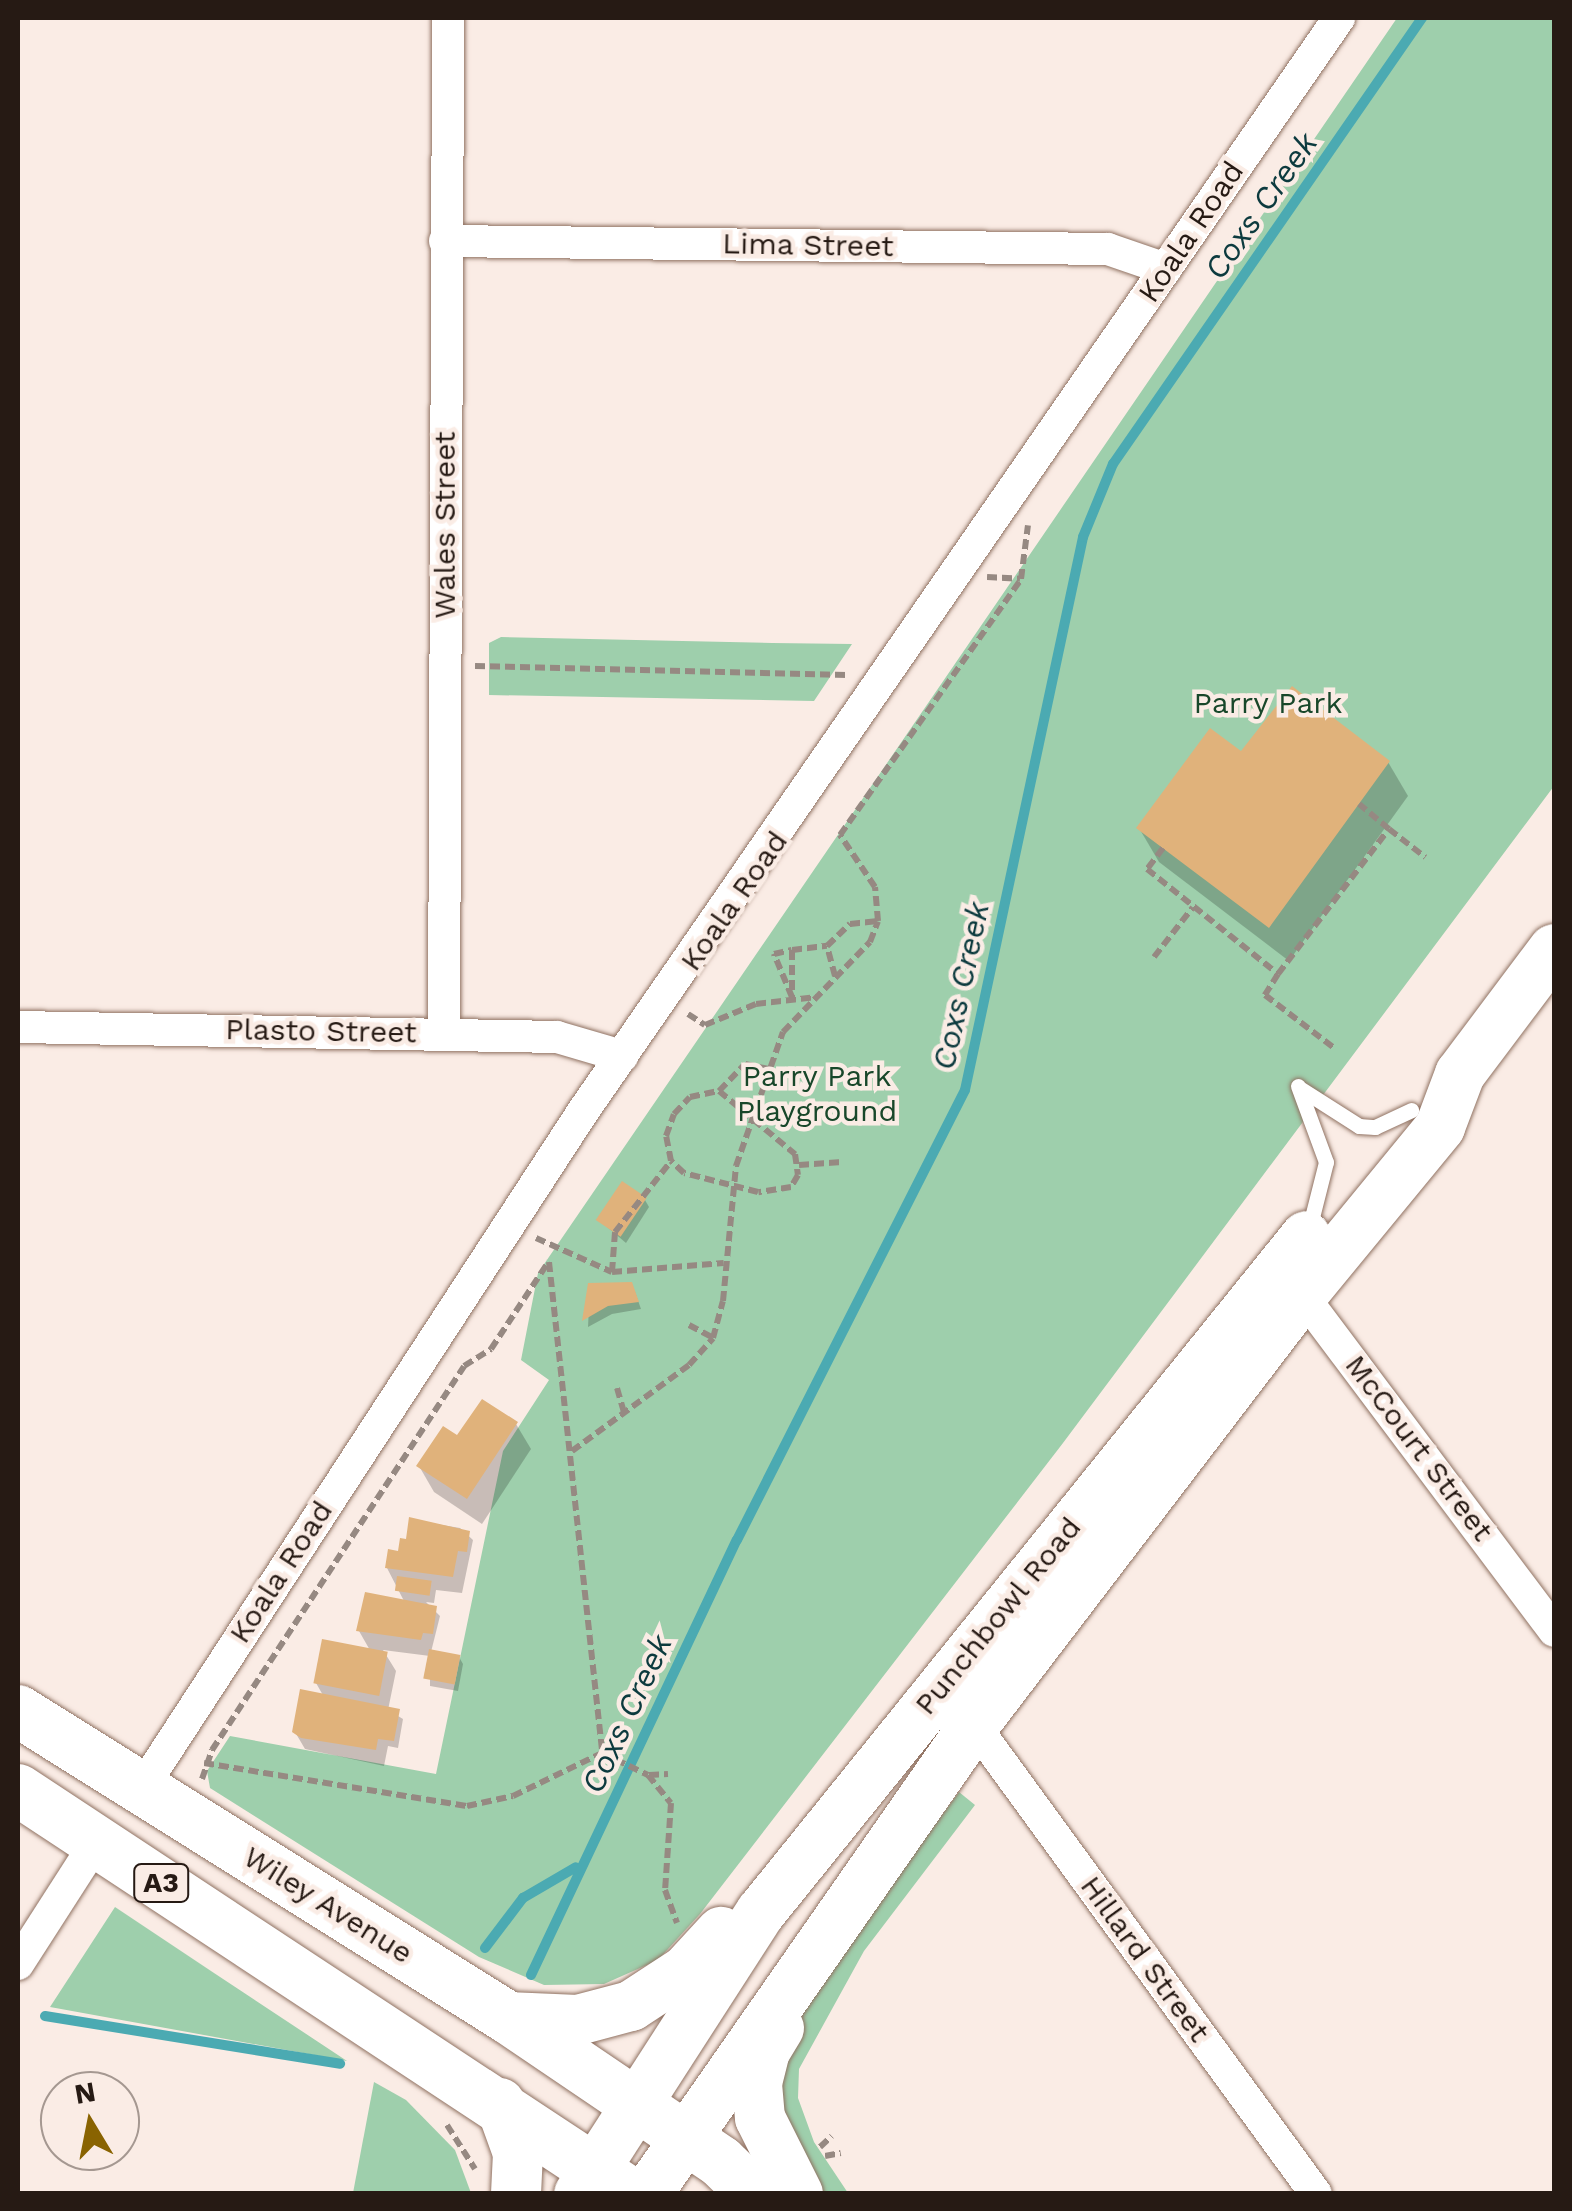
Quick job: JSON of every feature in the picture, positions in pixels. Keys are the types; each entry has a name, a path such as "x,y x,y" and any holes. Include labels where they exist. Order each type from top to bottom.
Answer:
{"highway":[{"name":"Wiley Avenue","path":"18,1711 506,2017 633,2106"},
{"name":"A3","path":"18,1790 500,2103 602,2185"},
{"name":"A3","path":"633,2106 684,2139 754,2194"}],"main road":[{"name":"Punchbowl Road","path":"602,2185 633,2106 761,1912 1296,1266 1440,1127 1460,1074 1554,949"},
{"name":"Punchbowl Road","path":"647,2194 812,1949 1296,1266 1411,1110 1460,1074"},
{"path":"506,2017 578,2020 631,2006 686,1970 724,1929 761,1912"},
{"path":"798,2194 772,2154 757,2084 765,2051 798,1999 812,1949"},
{"path":"500,2103 518,2153 516,2194"}],"street":[{"name":"Wales Street","path":"444,1032 448,18"},
{"name":"Koala Road","path":"140,1791 509,1222 622,1056 666,1000 1339,18"},
{"name":"Lima Street","path":"446,242 1108,248 1166,270"},
{"name":"Plasto Street","path":"18,1027 556,1037 622,1056"},
{"name":"McCourt Street","path":"1296,1266 1554,1631"},
{"name":"Hillard Street","path":"974,1725 1316,2194"},
{"path":"18,1964 97,1841"}],"lane":[{"path":"1296,1266 1324,1192 1326,1162 1298,1086 1359,1126 1374,1127 1411,1110"}],"path":[{"path":"572,1451 688,1366 712,1338 732,1186 752,1114 783,1032 870,942 878,921 875,887 840,835 1021,579"},
{"path":"464,666 864,675"},
{"path":"1359,804 1426,857"},
{"path":"1334,1048 1262,993 1390,829"},
{"path":"1163,848 1147,869 1278,974"},
{"path":"1154,957 1192,907"},
{"path":"792,997 774,954 826,946 850,924 878,921"},
{"path":"826,946 835,978"},
{"path":"792,950 792,997"},
{"path":"666,1000 706,1025 733,1011 792,997 817,997"},
{"path":"769,1069 746,1064 719,1091 690,1098 674,1114 666,1136 672,1161 684,1173 732,1186 784,1191 799,1165"},
{"path":"719,1091 752,1114 799,1165"},
{"path":"612,1272 615,1232 672,1161"},
{"path":"799,1165 842,1162"},
{"path":"509,1222 556,1250 612,1272 724,1263"},
{"path":"206,1788 204,1763 464,1366 491,1348 549,1261 605,1754"},
{"path":"689,1325 712,1338"},
{"path":"617,1388 624,1413"},
{"path":"204,1763 467,1806 514,1796 605,1754 648,1774 668,1774"},
{"path":"648,1774 671,1803 665,1890 670,1912 692,1936"},
{"path":"822,2151 826,2158 842,2153"}],"green space":[{"name":"Parry Park","path":"1397,18 1554,18 1554,786 1063,1443 700,1914 658,1960 604,1984 544,1985 479,1957 210,1788 207,1771 230,1736 436,1774 503,1451 549,1380 521,1360 538,1273"},
{"path":"501,637 852,644 814,701 489,695 489,643"},
{"path":"959,1792 975,1805 864,1951 799,2069 798,2098 814,2142 848,2193 814,2193 775,2125 783,2046 839,1954"},
{"path":"115,1907 214,1973 347,2061 50,2007"},
{"path":"374,2082 406,2100 455,2150 471,2193 353,2193"}],"building":[{"path":"1292,686 1390,761 1269,928 1136,828 1210,728 1241,751"},
{"path":"622,1181 647,1198 621,1237 596,1220"},
{"path":"632,1282 639,1302 608,1306 582,1321 588,1283"},
{"path":"482,1399 518,1422 467,1499 416,1466 443,1426 457,1435"},
{"path":"409,1517 470,1531 467,1552 458,1551 453,1577 385,1568 388,1549 398,1551 400,1538 406,1539"},
{"path":"397,1576 432,1581 430,1596 395,1591"},
{"path":"365,1592 437,1606 433,1634 423,1633 421,1640 356,1631"},
{"path":"322,1639 388,1652 379,1696 313,1683"},
{"path":"429,1649 460,1655 455,1685 423,1678"},
{"path":"300,1689 400,1709 394,1741 378,1739 376,1750 301,1738 292,1732"}],"waterway":[{"name":"Coxs Creek","path":"531,1975 737,1540 965,1090 1083,537 1113,464 1422,18"},
{"path":"485,1948 523,1898 576,1867"},
{"path":"45,2016 340,2064"}],"park label":[{"name":"Parry Park Playground","path":"817,1093"}]}
